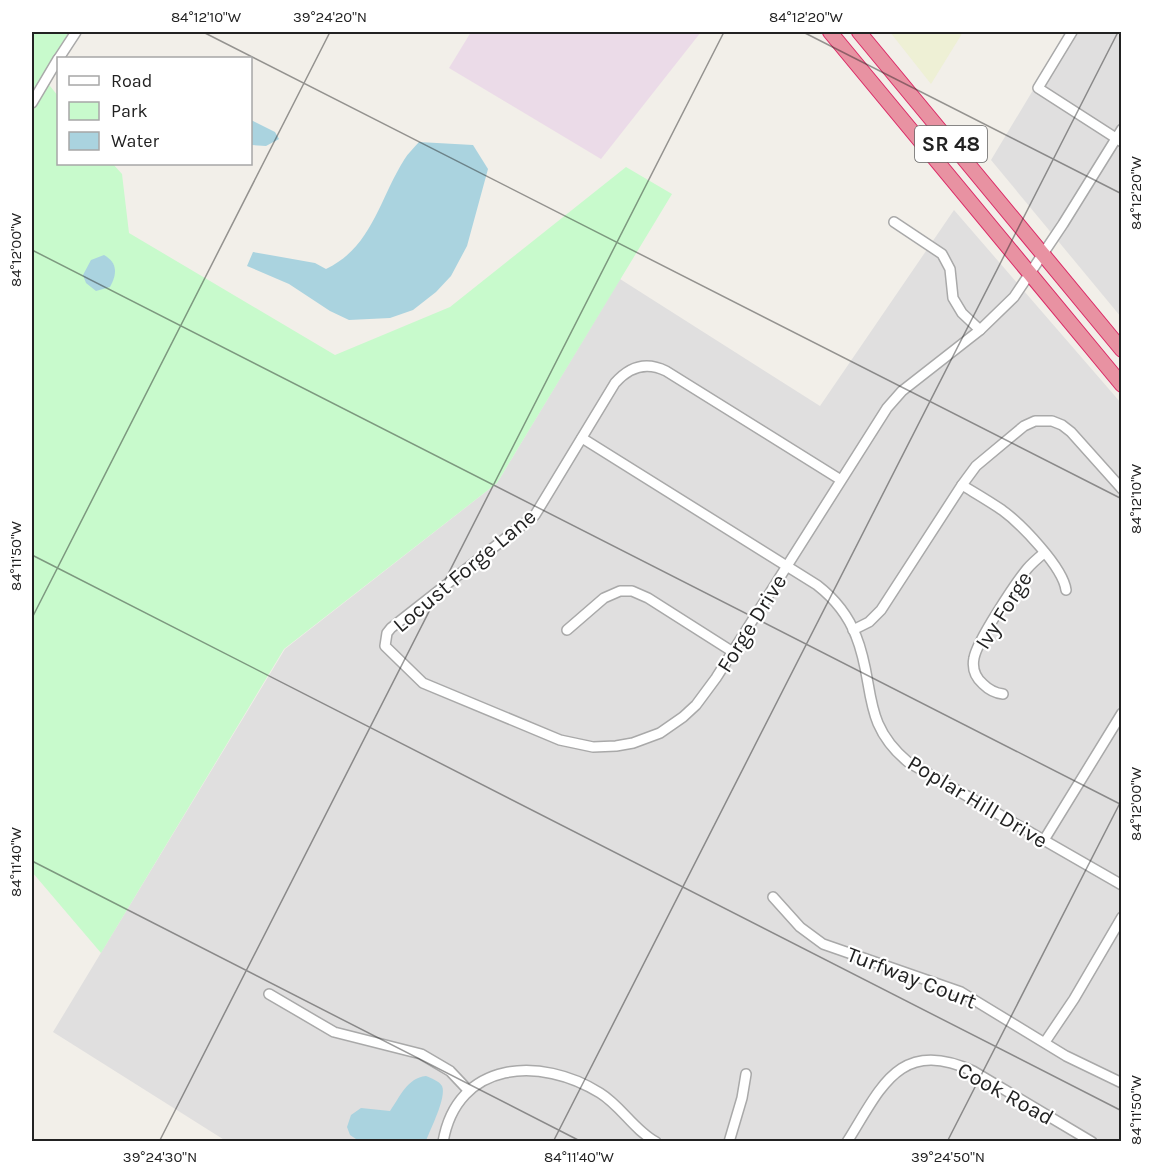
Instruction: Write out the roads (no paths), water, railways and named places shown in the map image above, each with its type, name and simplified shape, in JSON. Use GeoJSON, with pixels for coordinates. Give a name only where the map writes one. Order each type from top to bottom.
{"type":"FeatureCollection","features":[{"type":"Feature","properties":{"kind":"highway","name":"SR 48"},"geometry":{"type":"LineString","coordinates":[[829,32],[1122,385]]}},
{"type":"Feature","properties":{"kind":"highway","name":"SR 48"},"geometry":{"type":"LineString","coordinates":[[859,32],[1122,350]]}},
{"type":"Feature","properties":{"kind":"street"},"geometry":{"type":"LineString","coordinates":[[60,57],[76,32]]}},
{"type":"Feature","properties":{"kind":"street"},"geometry":{"type":"LineString","coordinates":[[1072,32],[1038,88],[1118,140]]}},
{"type":"Feature","properties":{"kind":"street"},"geometry":{"type":"LineString","coordinates":[[32,103],[57,62]]}},
{"type":"Feature","properties":{"kind":"street","name":"Forge Drive"},"geometry":{"type":"LineString","coordinates":[[385,646],[423,683],[576,745],[599,747],[633,743],[670,727],[703,697],[894,399],[980,330],[1014,297],[1118,140],[1122,129]]}},
{"type":"Feature","properties":{"kind":"street"},"geometry":{"type":"LineString","coordinates":[[894,222],[942,254],[950,269],[953,298],[962,313],[980,330]]}},
{"type":"Feature","properties":{"kind":"street","name":"Locust Forge Lane"},"geometry":{"type":"LineString","coordinates":[[385,646],[387,633],[391,628],[535,515],[615,383],[623,374],[638,366],[655,366],[666,371],[841,480]]}},
{"type":"Feature","properties":{"kind":"street"},"geometry":{"type":"LineString","coordinates":[[853,630],[869,622],[881,610],[976,466],[1024,426],[1035,421],[1046,420],[1057,422],[1067,428],[1122,489]]}},
{"type":"Feature","properties":{"kind":"street","name":"Poplar Hill Drive"},"geometry":{"type":"LineString","coordinates":[[582,438],[817,585],[834,600],[853,630],[861,654],[876,721],[892,746],[918,769],[1122,885]]}},
{"type":"Feature","properties":{"kind":"street"},"geometry":{"type":"LineString","coordinates":[[962,485],[1003,511],[1061,574],[1066,590]]}},
{"type":"Feature","properties":{"kind":"street","name":"Ivy Forge"},"geometry":{"type":"LineString","coordinates":[[1003,694],[993,692],[977,677],[974,667],[976,651],[1027,570],[1044,553]]}},
{"type":"Feature","properties":{"kind":"street"},"geometry":{"type":"LineString","coordinates":[[567,630],[604,598],[615,592],[632,591],[648,598],[733,652]]}},
{"type":"Feature","properties":{"kind":"street"},"geometry":{"type":"LineString","coordinates":[[1044,840],[1122,713]]}},
{"type":"Feature","properties":{"kind":"street","name":"Turfway Court"},"geometry":{"type":"LineString","coordinates":[[773,897],[800,927],[823,944],[961,992],[1066,1056],[1122,1083]]}},
{"type":"Feature","properties":{"kind":"street"},"geometry":{"type":"LineString","coordinates":[[1045,1042],[1074,999],[1122,916]]}},
{"type":"Feature","properties":{"kind":"street"},"geometry":{"type":"LineString","coordinates":[[269,993],[334,1032],[421,1054],[450,1071],[468,1090]]}},
{"type":"Feature","properties":{"kind":"street","name":"Cook Road"},"geometry":{"type":"LineString","coordinates":[[847,1142],[878,1091],[890,1077],[901,1068],[913,1063],[936,1060],[973,1071],[1092,1142]]}},
{"type":"Feature","properties":{"kind":"street"},"geometry":{"type":"LineString","coordinates":[[443,1142],[445,1128],[455,1107],[468,1090],[501,1073],[521,1070],[558,1074],[583,1083],[603,1095],[637,1128],[656,1142]]}},
{"type":"Feature","properties":{"kind":"street"},"geometry":{"type":"LineString","coordinates":[[729,1142],[742,1098],[746,1074]]}},
{"type":"Feature","properties":{"kind":"water"},"geometry":{"type":"Polygon","coordinates":[[[252,120],[275,132],[279,139],[266,146],[252,145],[252,120]]]}},
{"type":"Feature","properties":{"kind":"water"},"geometry":{"type":"Polygon","coordinates":[[[419,142],[473,145],[488,169],[467,246],[451,276],[436,292],[413,310],[390,318],[349,320],[330,311],[289,284],[247,266],[253,252],[315,263],[326,269],[342,260],[364,235],[395,175],[419,142]]]}},
{"type":"Feature","properties":{"kind":"water"},"geometry":{"type":"Polygon","coordinates":[[[104,255],[114,265],[114,278],[110,287],[96,291],[86,283],[83,275],[91,260],[104,255]]]}},
{"type":"Feature","properties":{"kind":"water"},"geometry":{"type":"Polygon","coordinates":[[[426,1076],[439,1083],[443,1091],[426,1141],[359,1141],[350,1135],[347,1127],[351,1115],[361,1108],[390,1111],[409,1084],[426,1076]]]}}]}
